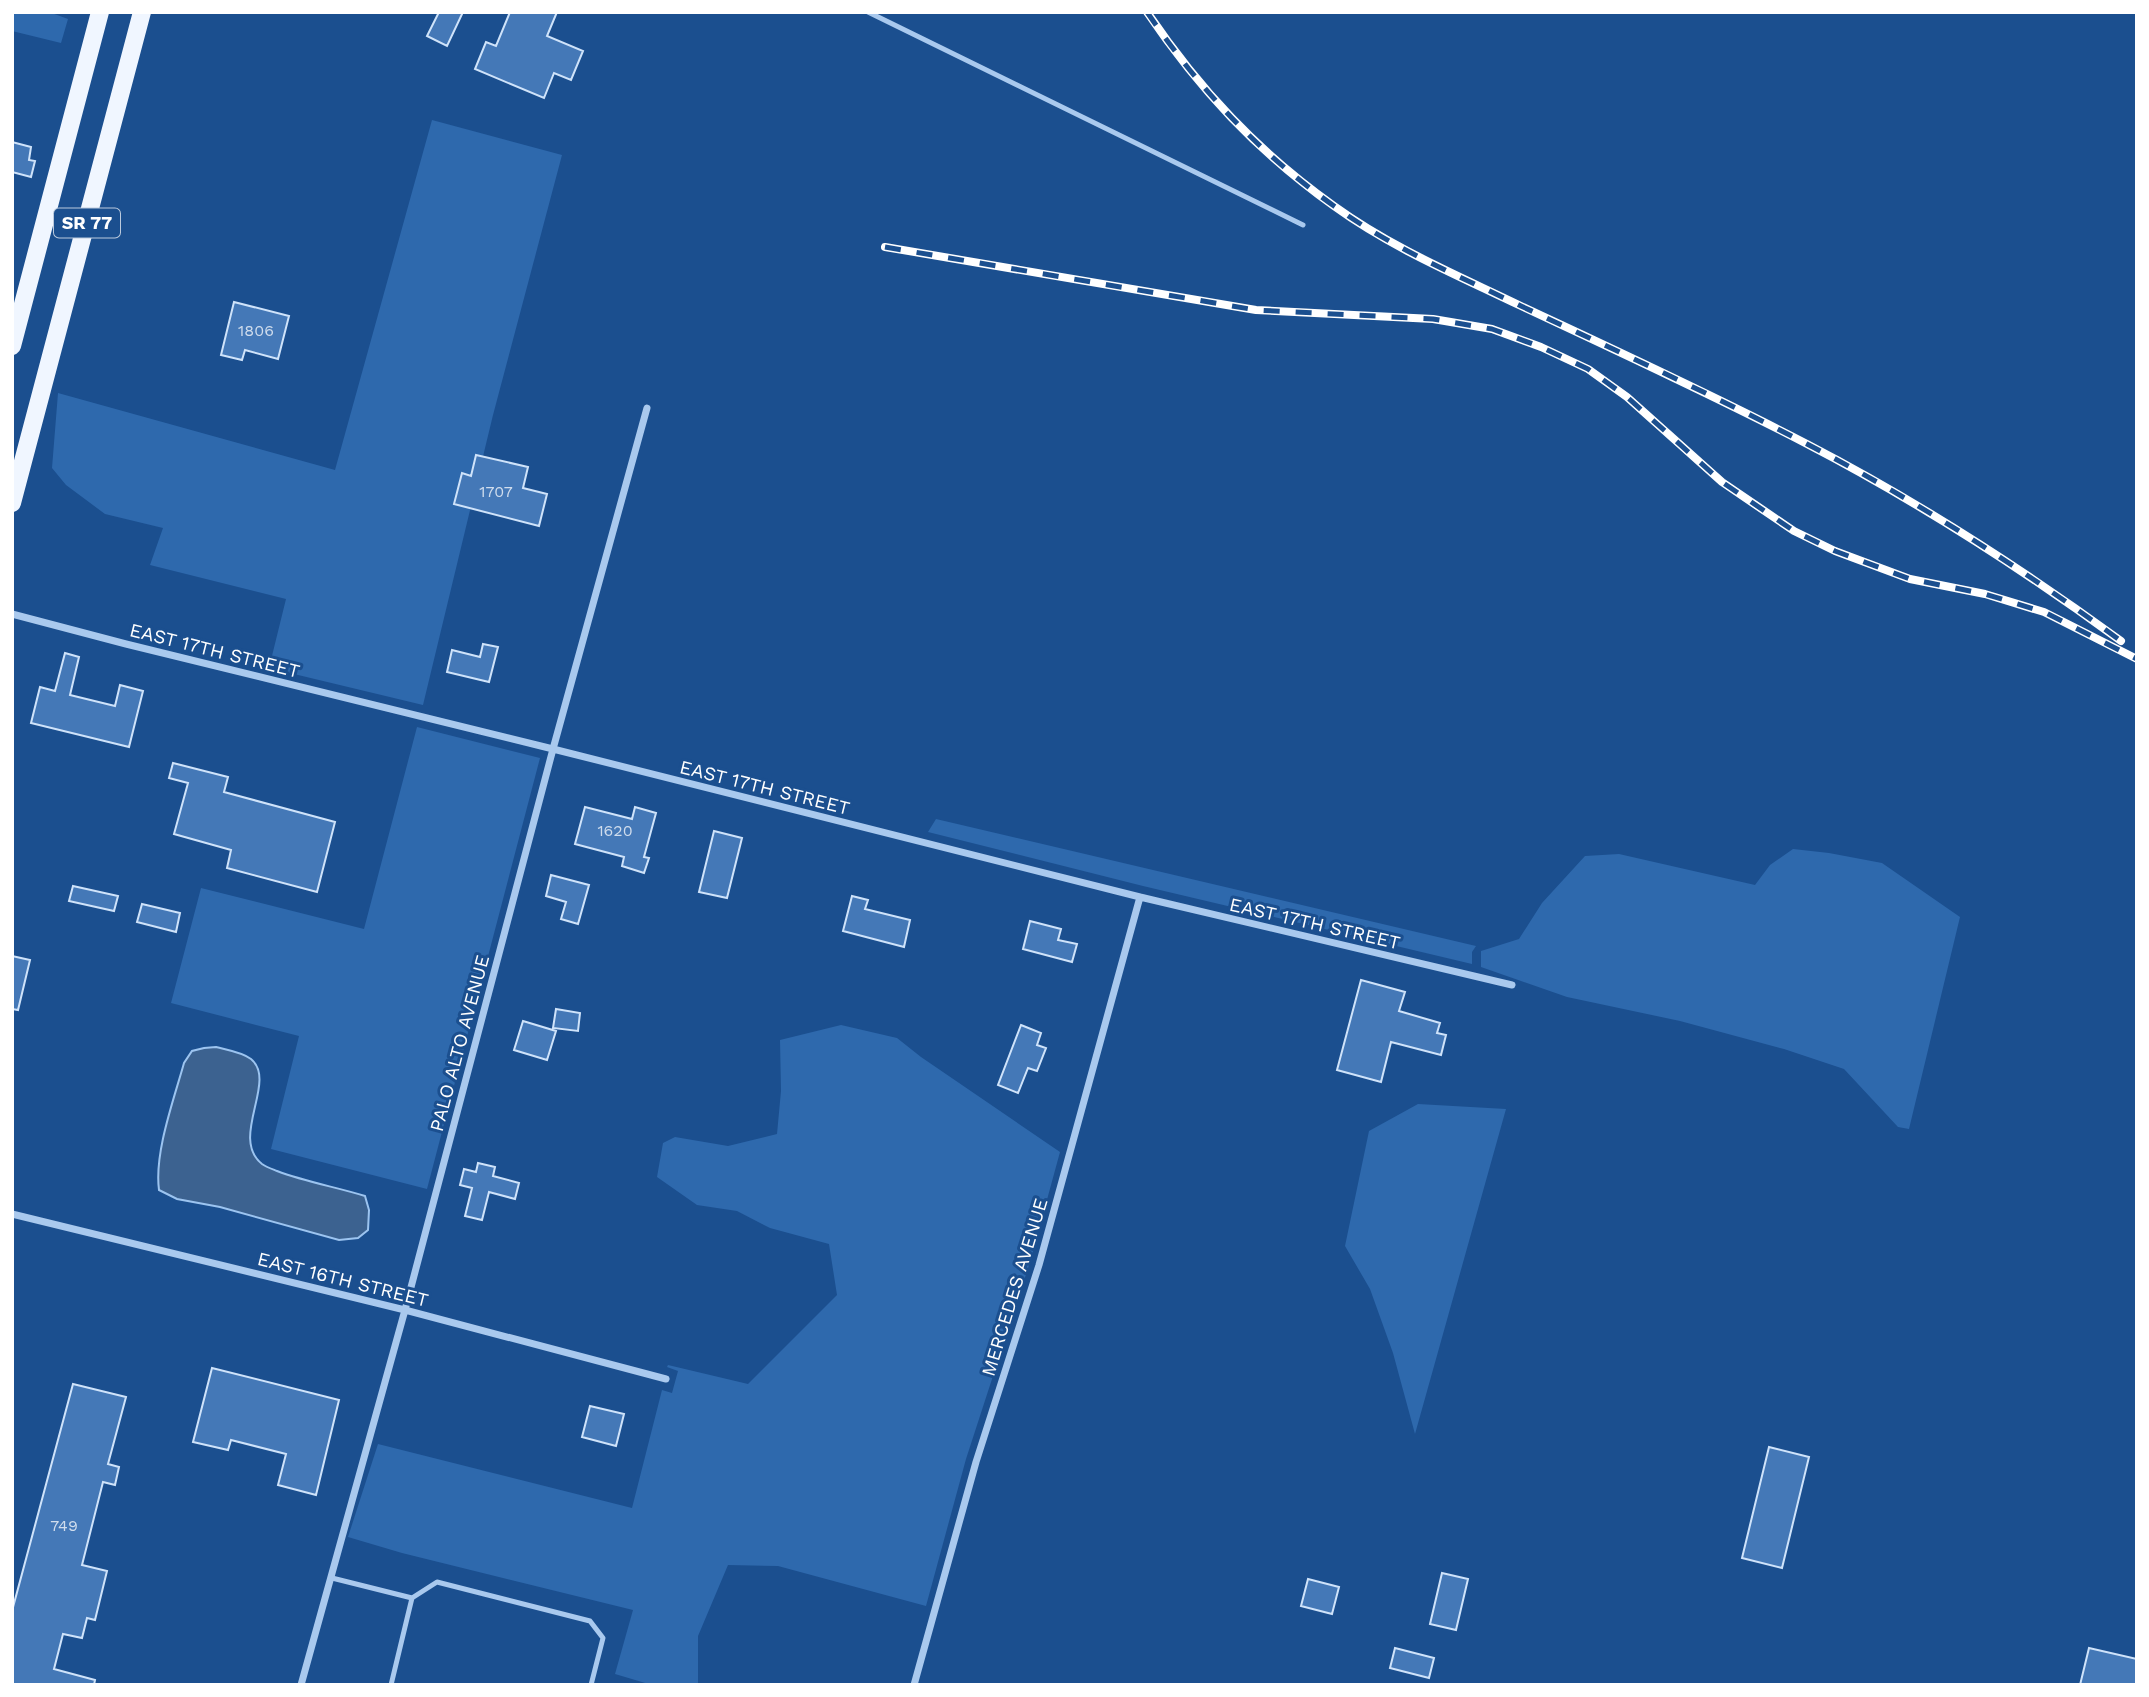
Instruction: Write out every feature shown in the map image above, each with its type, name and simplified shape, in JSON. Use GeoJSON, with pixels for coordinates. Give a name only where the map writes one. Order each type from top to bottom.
{"type":"FeatureCollection","features":[{"type":"Feature","properties":{"kind":"main road","name":"SR 77"},"geometry":{"type":"LineString","coordinates":[[12,346],[100,12]]}},
{"type":"Feature","properties":{"kind":"main road","name":"SR 77"},"geometry":{"type":"LineString","coordinates":[[12,503],[142,12]]}},
{"type":"Feature","properties":{"kind":"street","name":"PALO ALTO AVENUE"},"geometry":{"type":"LineString","coordinates":[[302,1685],[405,1310],[552,749],[647,408]]}},
{"type":"Feature","properties":{"kind":"street","name":"EAST 17TH STREET"},"geometry":{"type":"LineString","coordinates":[[12,614],[1140,897],[1512,985]]}},
{"type":"Feature","properties":{"kind":"street","name":"MERCEDES AVENUE"},"geometry":{"type":"LineString","coordinates":[[914,1685],[976,1462],[1039,1265],[1140,897]]}},
{"type":"Feature","properties":{"kind":"street","name":"EAST 16TH STREET"},"geometry":{"type":"LineString","coordinates":[[12,1214],[405,1310],[666,1379]]}},
{"type":"Feature","properties":{"kind":"lane"},"geometry":{"type":"LineString","coordinates":[[868,12],[1303,225]]}},
{"type":"Feature","properties":{"kind":"lane"},"geometry":{"type":"LineString","coordinates":[[332,1578],[412,1598]]}},
{"type":"Feature","properties":{"kind":"lane"},"geometry":{"type":"LineString","coordinates":[[391,1685],[412,1598],[437,1582],[590,1621],[603,1638],[592,1685]]}},
{"type":"Feature","properties":{"kind":"shaded area"},"geometry":{"type":"Polygon","coordinates":[[[12,12],[49,12],[68,19],[61,43],[12,31],[12,12]]]}},
{"type":"Feature","properties":{"kind":"shaded area"},"geometry":{"type":"Polygon","coordinates":[[[432,120],[562,155],[493,415],[423,705],[269,668],[286,599],[150,565],[163,528],[105,514],[66,485],[52,468],[58,393],[335,470],[432,120]]]}},
{"type":"Feature","properties":{"kind":"shaded area"},"geometry":{"type":"Polygon","coordinates":[[[417,727],[540,758],[427,1189],[271,1149],[299,1036],[171,1003],[201,888],[364,929],[417,727]]]}},
{"type":"Feature","properties":{"kind":"shaded area"},"geometry":{"type":"Polygon","coordinates":[[[936,819],[1476,946],[1472,952],[1472,964],[928,832],[936,819]]]}},
{"type":"Feature","properties":{"kind":"shaded area"},"geometry":{"type":"Polygon","coordinates":[[[1793,849],[1882,863],[1960,917],[1909,1129],[1898,1127],[1844,1069],[1784,1049],[1680,1021],[1567,997],[1481,967],[1481,951],[1519,939],[1542,903],[1585,856],[1619,854],[1755,885],[1770,865],[1793,849]]]}},
{"type":"Feature","properties":{"kind":"shaded area"},"geometry":{"type":"Polygon","coordinates":[[[841,1025],[897,1038],[1060,1152],[1030,1262],[966,1459],[926,1606],[778,1566],[728,1565],[698,1636],[698,1685],[652,1685],[615,1674],[633,1610],[402,1553],[348,1537],[378,1444],[632,1508],[662,1390],[672,1393],[678,1371],[667,1367],[668,1365],[748,1384],[837,1295],[829,1244],[770,1228],[737,1211],[697,1205],[657,1177],[663,1143],[675,1137],[728,1146],[777,1134],[781,1091],[780,1040],[841,1025]]]}},
{"type":"Feature","properties":{"kind":"shaded area"},"geometry":{"type":"Polygon","coordinates":[[[216,1047],[251,1059],[258,1069],[258,1095],[250,1140],[253,1153],[262,1164],[277,1171],[365,1196],[369,1210],[368,1230],[358,1238],[339,1240],[220,1207],[177,1199],[159,1190],[162,1143],[184,1063],[192,1051],[216,1047]]]}},
{"type":"Feature","properties":{"kind":"shaded area"},"geometry":{"type":"Polygon","coordinates":[[[1418,1104],[1506,1109],[1415,1434],[1393,1353],[1370,1289],[1345,1246],[1369,1131],[1418,1104]]]}},
{"type":"Feature","properties":{"kind":"building"},"geometry":{"type":"Polygon","coordinates":[[[439,12],[463,12],[447,46],[427,36],[439,12]]]}},
{"type":"Feature","properties":{"kind":"building"},"geometry":{"type":"Polygon","coordinates":[[[510,12],[557,12],[547,36],[583,51],[571,80],[554,73],[544,98],[475,69],[486,42],[496,46],[510,12]]]}},
{"type":"Feature","properties":{"kind":"building"},"geometry":{"type":"Polygon","coordinates":[[[12,142],[31,147],[29,160],[35,161],[31,177],[12,172],[12,142]]]}},
{"type":"Feature","properties":{"kind":"building"},"geometry":{"type":"Polygon","coordinates":[[[234,302],[289,316],[278,359],[245,350],[242,360],[221,355],[234,302]]]}},
{"type":"Feature","properties":{"kind":"building"},"geometry":{"type":"Polygon","coordinates":[[[476,455],[528,467],[523,488],[547,494],[539,526],[454,504],[462,473],[471,476],[476,455]]]}},
{"type":"Feature","properties":{"kind":"building"},"geometry":{"type":"Polygon","coordinates":[[[483,644],[498,647],[489,682],[447,672],[452,650],[480,657],[483,644]]]}},
{"type":"Feature","properties":{"kind":"building"},"geometry":{"type":"Polygon","coordinates":[[[65,653],[79,657],[70,695],[115,706],[120,685],[143,691],[129,747],[31,723],[40,687],[55,691],[65,653]]]}},
{"type":"Feature","properties":{"kind":"building"},"geometry":{"type":"Polygon","coordinates":[[[173,763],[228,777],[224,792],[335,822],[317,892],[227,868],[231,850],[174,834],[188,783],[169,778],[173,763]]]}},
{"type":"Feature","properties":{"kind":"building"},"geometry":{"type":"Polygon","coordinates":[[[585,807],[632,819],[635,807],[656,813],[644,857],[649,858],[644,873],[622,866],[624,857],[575,844],[585,807]]]}},
{"type":"Feature","properties":{"kind":"building"},"geometry":{"type":"Polygon","coordinates":[[[714,831],[742,838],[727,898],[699,892],[714,831]]]}},
{"type":"Feature","properties":{"kind":"building"},"geometry":{"type":"Polygon","coordinates":[[[551,875],[589,885],[578,924],[561,919],[566,902],[546,896],[551,875]]]}},
{"type":"Feature","properties":{"kind":"building"},"geometry":{"type":"Polygon","coordinates":[[[73,886],[118,896],[114,911],[69,901],[73,886]]]}},
{"type":"Feature","properties":{"kind":"building"},"geometry":{"type":"Polygon","coordinates":[[[852,896],[868,900],[865,909],[910,920],[904,947],[843,931],[852,896]]]}},
{"type":"Feature","properties":{"kind":"building"},"geometry":{"type":"Polygon","coordinates":[[[142,904],[180,913],[176,932],[137,922],[142,904]]]}},
{"type":"Feature","properties":{"kind":"building"},"geometry":{"type":"Polygon","coordinates":[[[1030,921],[1061,929],[1058,940],[1077,944],[1072,962],[1023,949],[1030,921]]]}},
{"type":"Feature","properties":{"kind":"building"},"geometry":{"type":"Polygon","coordinates":[[[12,956],[30,960],[18,1010],[12,1009],[12,956]]]}},
{"type":"Feature","properties":{"kind":"building"},"geometry":{"type":"Polygon","coordinates":[[[1361,980],[1405,992],[1399,1011],[1440,1023],[1437,1033],[1446,1035],[1441,1055],[1391,1042],[1381,1082],[1337,1070],[1361,980]]]}},
{"type":"Feature","properties":{"kind":"building"},"geometry":{"type":"Polygon","coordinates":[[[556,1009],[580,1013],[578,1031],[553,1028],[556,1009]]]}},
{"type":"Feature","properties":{"kind":"building"},"geometry":{"type":"Polygon","coordinates":[[[523,1021],[556,1031],[547,1060],[514,1050],[523,1021]]]}},
{"type":"Feature","properties":{"kind":"building"},"geometry":{"type":"Polygon","coordinates":[[[1021,1025],[1041,1033],[1037,1045],[1046,1048],[1037,1071],[1028,1068],[1018,1093],[998,1085],[1021,1025]]]}},
{"type":"Feature","properties":{"kind":"building"},"geometry":{"type":"Polygon","coordinates":[[[478,1163],[495,1167],[493,1176],[519,1183],[515,1199],[489,1192],[482,1220],[465,1216],[472,1188],[460,1185],[464,1169],[476,1172],[478,1163]]]}},
{"type":"Feature","properties":{"kind":"building"},"geometry":{"type":"Polygon","coordinates":[[[212,1368],[339,1400],[316,1495],[278,1485],[286,1454],[231,1440],[228,1450],[193,1442],[212,1368]]]}},
{"type":"Feature","properties":{"kind":"building"},"geometry":{"type":"Polygon","coordinates":[[[73,1384],[126,1397],[108,1464],[119,1467],[115,1485],[103,1482],[82,1565],[107,1571],[95,1620],[87,1618],[82,1638],[63,1634],[54,1669],[95,1680],[94,1685],[12,1685],[12,1611],[73,1384]]]}},
{"type":"Feature","properties":{"kind":"building"},"geometry":{"type":"Polygon","coordinates":[[[590,1406],[624,1414],[616,1446],[582,1437],[590,1406]]]}},
{"type":"Feature","properties":{"kind":"building"},"geometry":{"type":"Polygon","coordinates":[[[1769,1447],[1809,1457],[1782,1568],[1742,1558],[1769,1447]]]}},
{"type":"Feature","properties":{"kind":"building"},"geometry":{"type":"Polygon","coordinates":[[[1442,1573],[1468,1579],[1456,1630],[1430,1624],[1442,1573]]]}},
{"type":"Feature","properties":{"kind":"building"},"geometry":{"type":"Polygon","coordinates":[[[1308,1579],[1339,1587],[1332,1614],[1301,1606],[1308,1579]]]}},
{"type":"Feature","properties":{"kind":"building"},"geometry":{"type":"Polygon","coordinates":[[[1395,1648],[1434,1658],[1429,1678],[1390,1668],[1395,1648]]]}},
{"type":"Feature","properties":{"kind":"building"},"geometry":{"type":"Polygon","coordinates":[[[2089,1648],[2137,1659],[2137,1685],[2080,1685],[2089,1648]]]}},
{"type":"Feature","properties":{"kind":"railway"},"geometry":{"type":"LineString","coordinates":[[1147,12],[1188,67],[1232,118],[1306,185],[1356,221],[1425,260],[1701,391],[1848,466],[1968,536],[2121,641]]}},
{"type":"Feature","properties":{"kind":"railway"},"geometry":{"type":"LineString","coordinates":[[885,247],[1256,310],[1433,319],[1492,329],[1541,347],[1588,369],[1627,397],[1722,482],[1794,531],[1835,551],[1910,579],[1985,594],[2044,612],[2137,659]]}}]}
